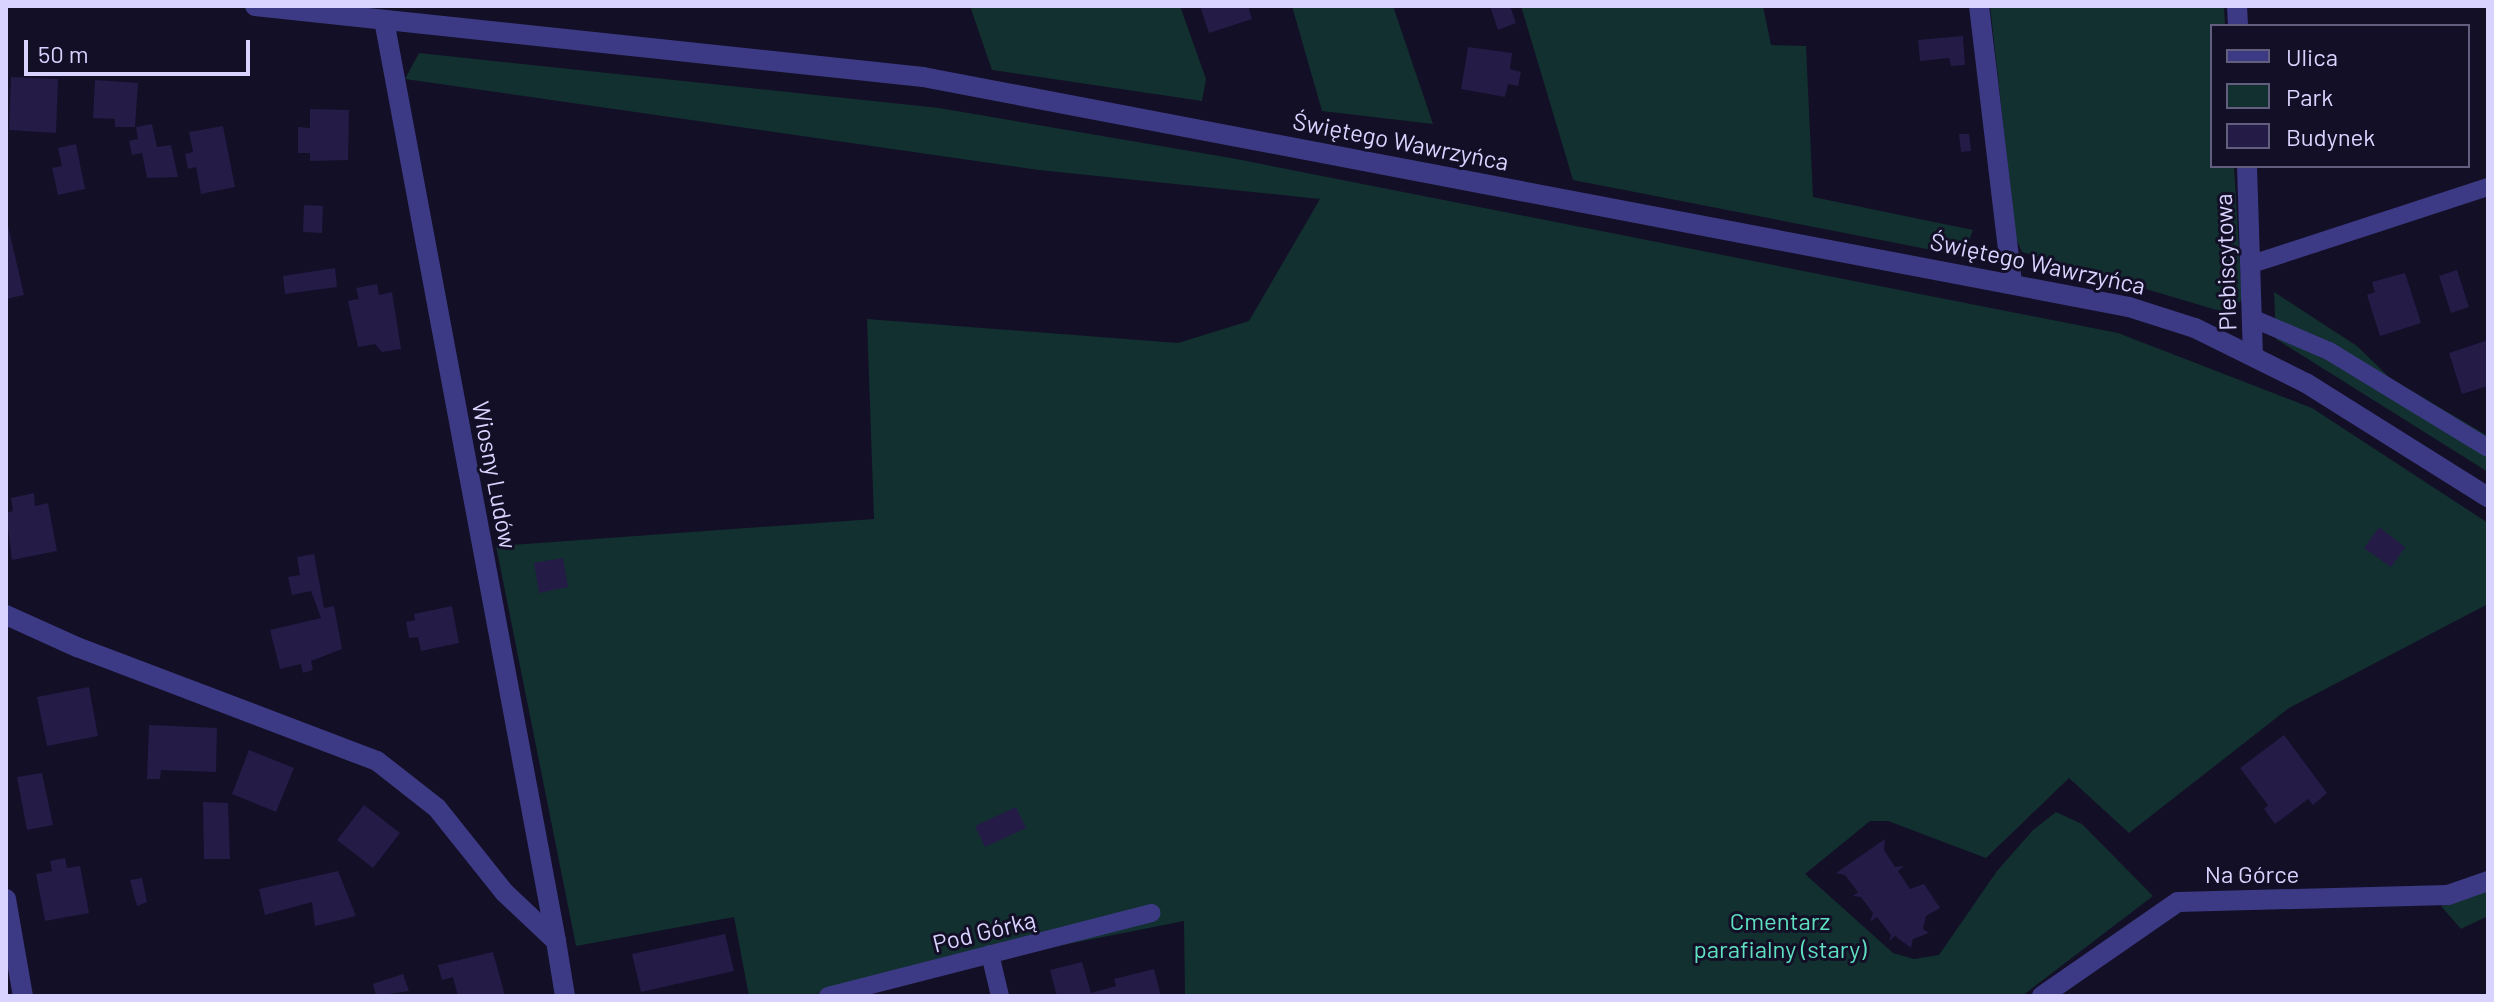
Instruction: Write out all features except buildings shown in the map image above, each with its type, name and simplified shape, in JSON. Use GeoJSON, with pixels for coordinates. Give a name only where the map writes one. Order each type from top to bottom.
{"type":"FeatureCollection","features":[{"type":"Feature","properties":{"kind":"street","name":"Świętego Wawrzyńca"},"geometry":{"type":"LineString","coordinates":[[255,6],[662,54],[923,77],[2012,282],[2129,307],[2195,328],[2253,356],[2410,444],[2488,497]]}},
{"type":"Feature","properties":{"kind":"street"},"geometry":{"type":"LineString","coordinates":[[1979,6],[2012,282]]}},
{"type":"Feature","properties":{"kind":"street","name":"Wiosny Ludów"},"geometry":{"type":"LineString","coordinates":[[384,20],[565,996]]}},
{"type":"Feature","properties":{"kind":"street","name":"Plebiscytowa"},"geometry":{"type":"LineString","coordinates":[[2247,168],[2253,356]]}},
{"type":"Feature","properties":{"kind":"street"},"geometry":{"type":"LineString","coordinates":[[6,615],[77,647],[377,761],[437,808],[504,892],[556,941]]}},
{"type":"Feature","properties":{"kind":"street","name":"Na Górce"},"geometry":{"type":"LineString","coordinates":[[2042,996],[2178,902],[2448,895],[2488,881]]}},
{"type":"Feature","properties":{"kind":"street"},"geometry":{"type":"LineString","coordinates":[[6,899],[23,996]]}},
{"type":"Feature","properties":{"kind":"lane"},"geometry":{"type":"LineString","coordinates":[[2252,264],[2488,187]]}},
{"type":"Feature","properties":{"kind":"lane"},"geometry":{"type":"LineString","coordinates":[[2254,319],[2329,351],[2488,448]]}},
{"type":"Feature","properties":{"kind":"lane","name":"Pod Górką"},"geometry":{"type":"LineString","coordinates":[[828,996],[1152,913]]}},
{"type":"Feature","properties":{"kind":"lane"},"geometry":{"type":"LineString","coordinates":[[990,954],[1000,996]]}},
{"type":"Feature","properties":{"kind":"green space"},"geometry":{"type":"Polygon","coordinates":[[[970,6],[1180,6],[1206,79],[1202,101],[992,70],[970,6]]]}},
{"type":"Feature","properties":{"kind":"green space"},"geometry":{"type":"Polygon","coordinates":[[[1292,6],[1393,6],[1433,124],[1322,111],[1292,6]]]}},
{"type":"Feature","properties":{"kind":"green space"},"geometry":{"type":"Polygon","coordinates":[[[1521,6],[1763,6],[1771,45],[1806,46],[1813,197],[1973,230],[1963,256],[1573,180],[1521,6]]]}},
{"type":"Feature","properties":{"kind":"green space"},"geometry":{"type":"Polygon","coordinates":[[[1990,6],[2224,6],[2225,24],[2210,24],[2210,168],[2234,168],[2242,299],[2230,314],[2022,252],[2016,239],[1990,6]]]}},
{"type":"Feature","properties":{"kind":"green space","name":"Cmentarz parafialny (stary)"},"geometry":{"type":"Polygon","coordinates":[[[419,53],[939,108],[1231,158],[2118,333],[2312,408],[2488,523],[2488,604],[2289,708],[2129,833],[2069,778],[1986,858],[1888,821],[1870,821],[1805,874],[1893,953],[1914,959],[1939,955],[1997,871],[2033,830],[2056,812],[2082,824],[2153,896],[2022,996],[1185,996],[1184,921],[806,996],[749,996],[734,917],[576,946],[496,546],[874,519],[867,319],[1178,343],[1249,321],[1320,199],[1039,170],[405,79],[419,53]]]}},
{"type":"Feature","properties":{"kind":"green space"},"geometry":{"type":"Polygon","coordinates":[[[2274,292],[2357,346],[2390,378],[2488,436],[2488,472],[2276,339],[2274,292]]]}},
{"type":"Feature","properties":{"kind":"green space"},"geometry":{"type":"Polygon","coordinates":[[[2488,887],[2488,916],[2461,929],[2441,906],[2488,887]]]}}]}
